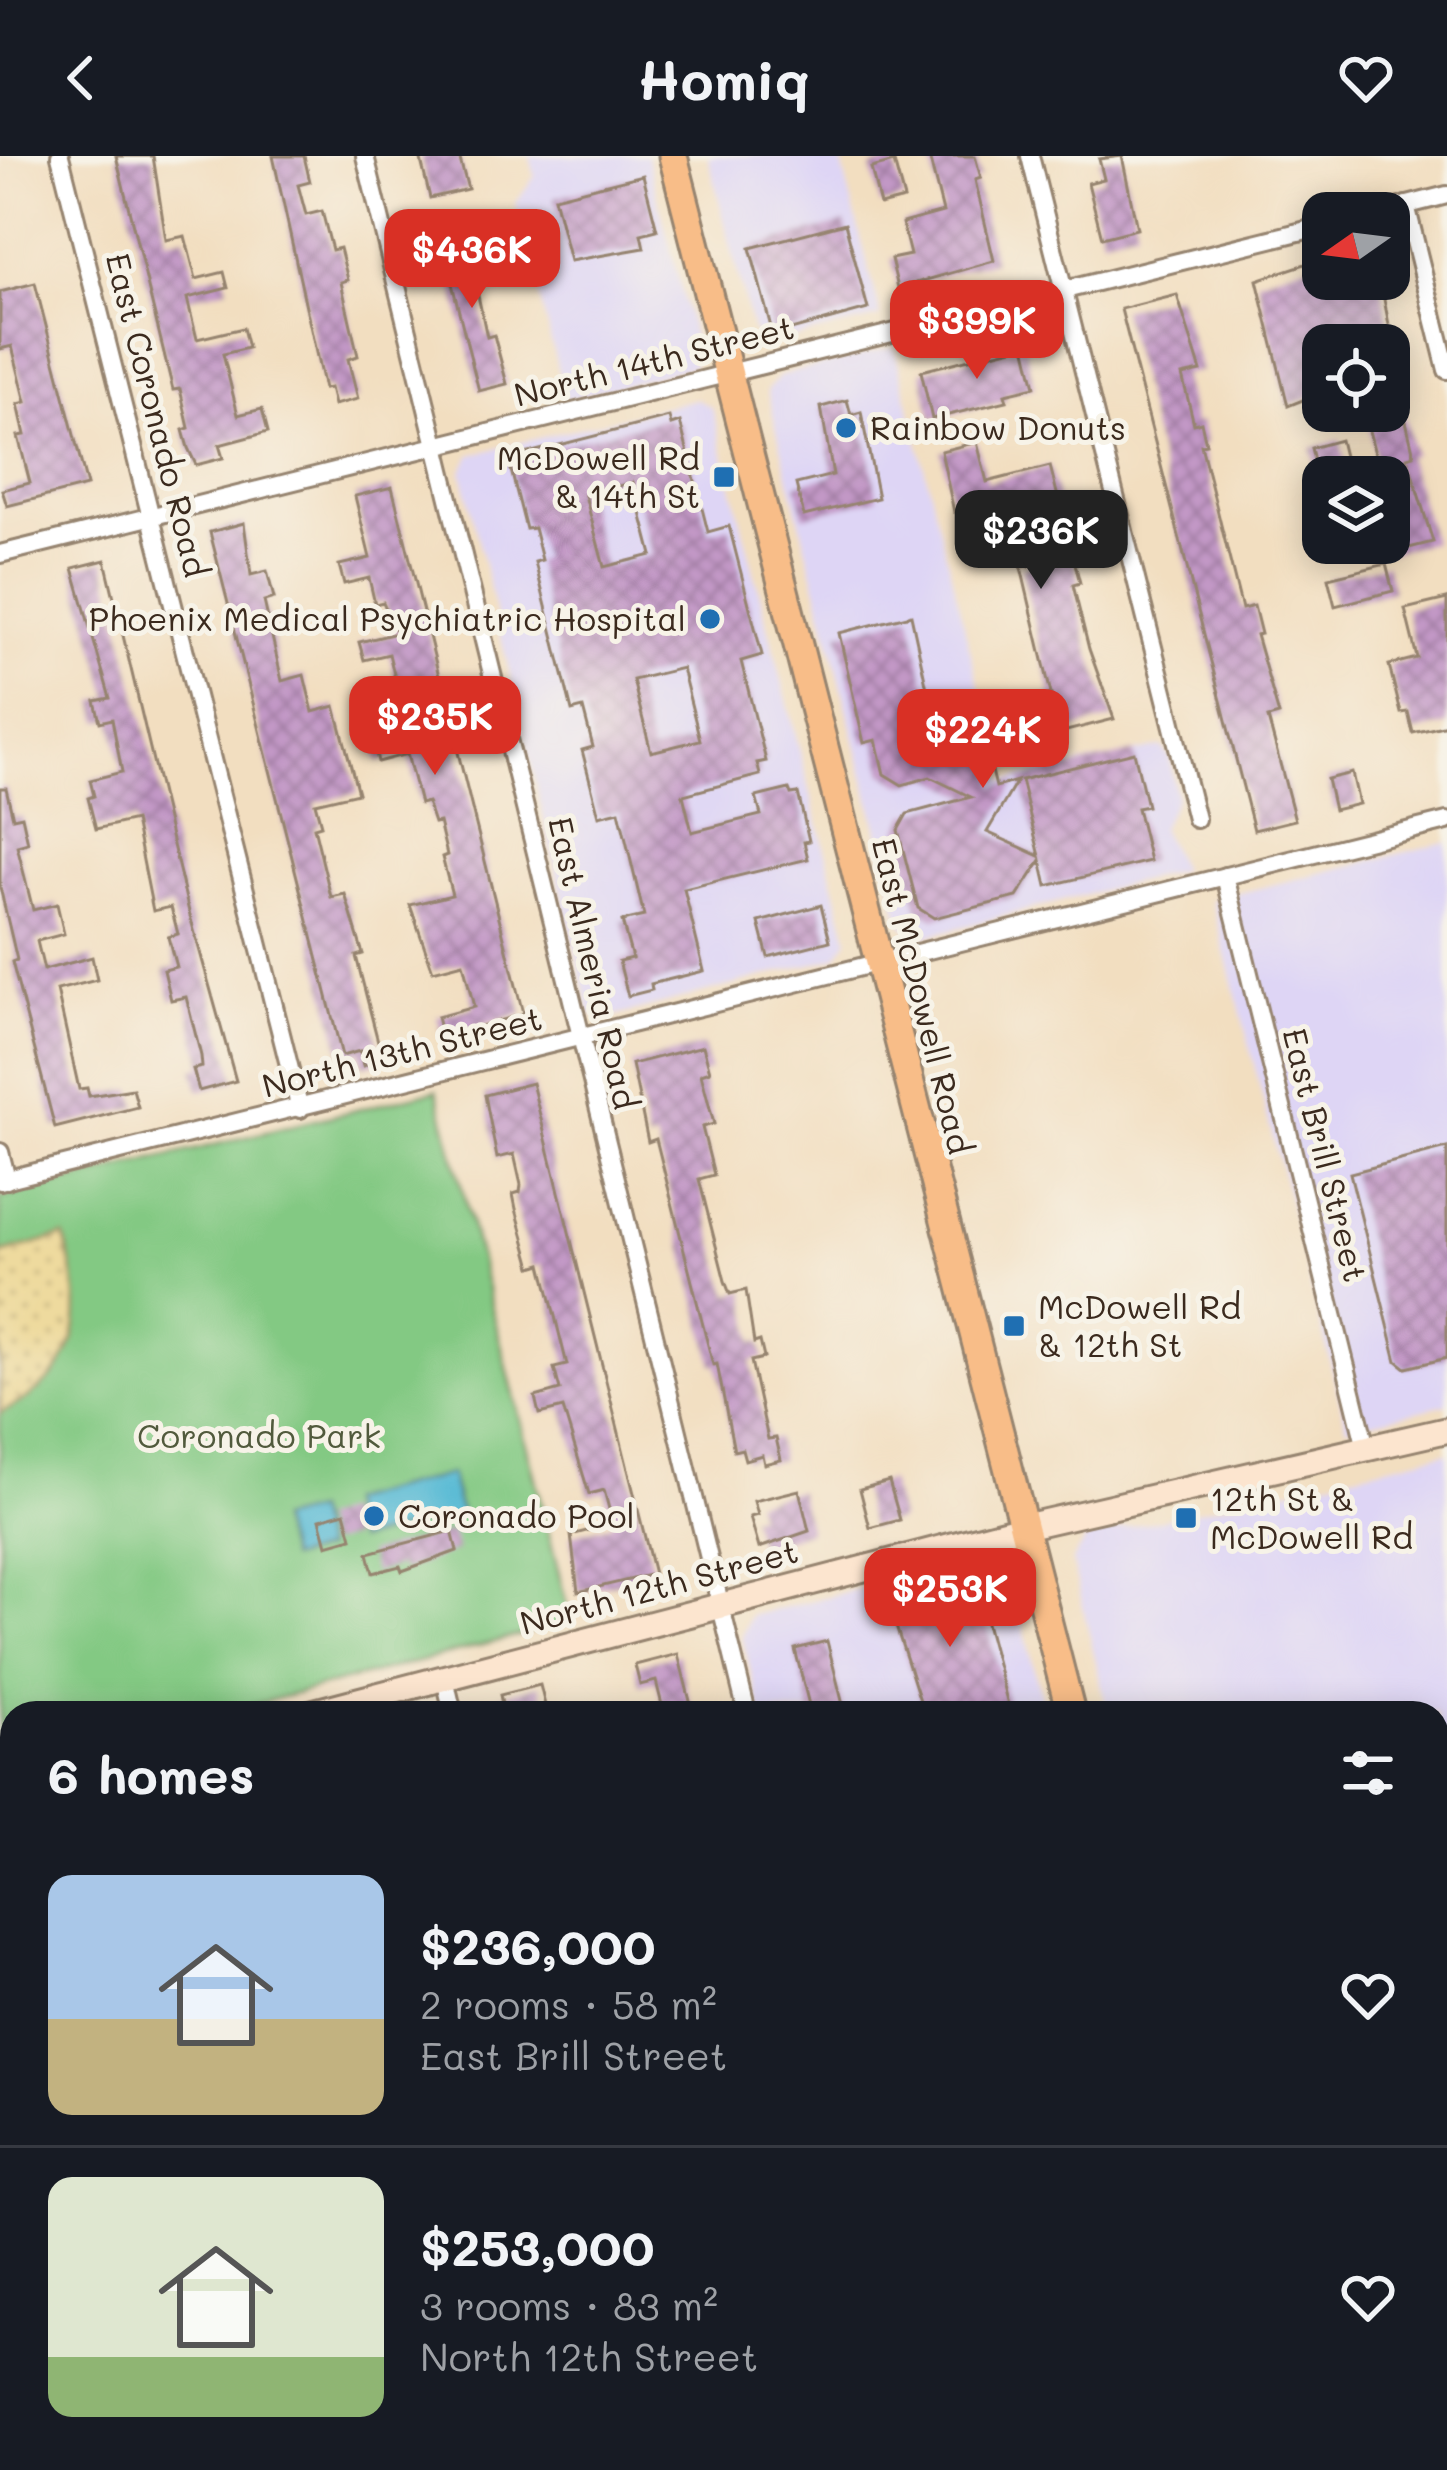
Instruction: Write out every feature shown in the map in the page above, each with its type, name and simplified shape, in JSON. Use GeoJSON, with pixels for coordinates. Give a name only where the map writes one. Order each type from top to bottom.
{"type":"FeatureCollection","features":[{"type":"Feature","properties":{"kind":"main road","name":"East McDowell Road"},"geometry":{"type":"LineString","coordinates":[[673,156],[1068,1701]]}},
{"type":"Feature","properties":{"kind":"street","name":"East Coronado Road"},"geometry":{"type":"LineString","coordinates":[[60,156],[300,1109]]}},
{"type":"Feature","properties":{"kind":"street","name":"East Almeria Road"},"geometry":{"type":"LineString","coordinates":[[365,156],[440,445],[579,1040],[744,1701]]}},
{"type":"Feature","properties":{"kind":"street"},"geometry":{"type":"LineString","coordinates":[[1030,156],[1196,819]]}},
{"type":"Feature","properties":{"kind":"street"},"geometry":{"type":"LineString","coordinates":[[1410,205],[1447,195]]}},
{"type":"Feature","properties":{"kind":"street"},"geometry":{"type":"LineString","coordinates":[[1410,222],[1447,370]]}},
{"type":"Feature","properties":{"kind":"street","name":"North 14th Street"},"geometry":{"type":"LineString","coordinates":[[0,554],[1302,231]]}},
{"type":"Feature","properties":{"kind":"street","name":"North 13th Street"},"geometry":{"type":"LineString","coordinates":[[3,1181],[1447,821]]}},
{"type":"Feature","properties":{"kind":"street","name":"East Brill Street"},"geometry":{"type":"LineString","coordinates":[[1225,876],[1366,1448]]}},
{"type":"Feature","properties":{"kind":"street"},"geometry":{"type":"LineString","coordinates":[[0,1152],[3,1181]]}},
{"type":"Feature","properties":{"kind":"street","name":"North 12th Street"},"geometry":{"type":"LineString","coordinates":[[358,1701],[1023,1527],[1447,1430]]}},
{"type":"Feature","properties":{"kind":"street"},"geometry":{"type":"LineString","coordinates":[[445,1679],[450,1701]]}},
{"type":"Feature","properties":{"kind":"shaded area"},"geometry":{"type":"Polygon","coordinates":[[[530,156],[647,156],[697,353],[693,366],[566,400],[515,203],[535,176],[530,156]]]}},
{"type":"Feature","properties":{"kind":"shaded area"},"geometry":{"type":"Polygon","coordinates":[[[708,156],[840,156],[881,317],[765,345],[752,330],[708,156]]]}},
{"type":"Feature","properties":{"kind":"shaded area"},"geometry":{"type":"Polygon","coordinates":[[[894,347],[1003,781],[1161,747],[1170,758],[1176,798],[1160,828],[1181,870],[927,936],[914,936],[901,922],[767,391],[780,376],[894,347]]]}},
{"type":"Feature","properties":{"kind":"shaded area"},"geometry":{"type":"Polygon","coordinates":[[[696,399],[712,408],[848,939],[837,957],[602,1020],[590,1013],[462,471],[471,455],[696,399]]]}},
{"type":"Feature","properties":{"kind":"shaded area"},"geometry":{"type":"Polygon","coordinates":[[[1447,842],[1447,1404],[1347,1427],[1212,900],[1447,842]]]}},
{"type":"Feature","properties":{"kind":"shaded area"},"geometry":{"type":"Polygon","coordinates":[[[1447,1452],[1447,1701],[1105,1701],[1072,1561],[1087,1537],[1447,1452]]]}},
{"type":"Feature","properties":{"kind":"shaded area"},"geometry":{"type":"Polygon","coordinates":[[[979,1559],[998,1562],[1011,1578],[1042,1701],[758,1701],[742,1636],[750,1616],[979,1559]]]}},
{"type":"Feature","properties":{"kind":"green space","name":"Coronado Park"},"geometry":{"type":"Polygon","coordinates":[[[437,1090],[571,1622],[268,1701],[0,1701],[0,1198],[437,1090]]]}},
{"type":"Feature","properties":{"kind":"sand"},"geometry":{"type":"Polygon","coordinates":[[[64,1236],[76,1293],[72,1341],[49,1380],[0,1413],[0,1254],[64,1236]]]}},
{"type":"Feature","properties":{"kind":"water"},"geometry":{"type":"Polygon","coordinates":[[[450,1474],[461,1514],[357,1541],[346,1502],[450,1474]]]}},
{"type":"Feature","properties":{"kind":"water"},"geometry":{"type":"Polygon","coordinates":[[[314,1511],[324,1550],[289,1559],[278,1520],[314,1511]]]}},
{"type":"Feature","properties":{"kind":"building"},"geometry":{"type":"Polygon","coordinates":[[[116,156],[153,156],[166,240],[185,236],[196,279],[224,272],[228,288],[187,298],[197,339],[243,328],[248,348],[223,354],[238,415],[262,409],[268,432],[219,445],[223,458],[196,465],[188,448],[183,430],[189,428],[180,389],[173,390],[116,156]]]}},
{"type":"Feature","properties":{"kind":"building"},"geometry":{"type":"Polygon","coordinates":[[[273,156],[304,156],[310,182],[298,185],[306,215],[322,211],[332,250],[340,248],[348,280],[341,282],[358,356],[348,359],[358,399],[334,405],[330,388],[324,389],[273,156]]]}},
{"type":"Feature","properties":{"kind":"building"},"geometry":{"type":"Polygon","coordinates":[[[420,156],[459,156],[468,189],[430,198],[420,156]]]}},
{"type":"Feature","properties":{"kind":"building"},"geometry":{"type":"Polygon","coordinates":[[[929,156],[975,156],[981,178],[975,180],[994,261],[898,288],[891,259],[910,255],[902,223],[943,212],[929,156]]]}},
{"type":"Feature","properties":{"kind":"building"},"geometry":{"type":"Polygon","coordinates":[[[1122,156],[1137,229],[1102,238],[1088,183],[1104,179],[1099,159],[1122,156]]]}},
{"type":"Feature","properties":{"kind":"building"},"geometry":{"type":"Polygon","coordinates":[[[894,162],[904,199],[880,205],[871,168],[894,162]]]}},
{"type":"Feature","properties":{"kind":"building"},"geometry":{"type":"Polygon","coordinates":[[[643,175],[657,230],[641,234],[644,248],[570,261],[554,197],[643,175]]]}},
{"type":"Feature","properties":{"kind":"building"},"geometry":{"type":"Polygon","coordinates":[[[845,223],[868,309],[773,335],[750,248],[845,223]]]}},
{"type":"Feature","properties":{"kind":"building"},"geometry":{"type":"Polygon","coordinates":[[[463,226],[487,337],[494,335],[507,384],[479,391],[439,232],[463,226]]]}},
{"type":"Feature","properties":{"kind":"building"},"geometry":{"type":"Polygon","coordinates":[[[1302,265],[1302,300],[1384,300],[1389,324],[1302,324],[1302,400],[1288,406],[1257,280],[1302,265]]]}},
{"type":"Feature","properties":{"kind":"building"},"geometry":{"type":"Polygon","coordinates":[[[35,283],[87,486],[7,506],[2,490],[30,483],[18,436],[25,435],[18,404],[26,402],[12,346],[0,349],[0,292],[35,283]]]}},
{"type":"Feature","properties":{"kind":"building"},"geometry":{"type":"Polygon","coordinates":[[[1177,295],[1201,371],[1182,375],[1194,424],[1201,422],[1206,444],[1201,445],[1242,609],[1254,606],[1261,634],[1256,635],[1279,715],[1268,718],[1295,820],[1254,830],[1121,309],[1177,295]]]}},
{"type":"Feature","properties":{"kind":"building"},"geometry":{"type":"Polygon","coordinates":[[[1025,345],[1035,387],[1005,394],[1007,401],[932,419],[921,371],[1025,345]]]}},
{"type":"Feature","properties":{"kind":"building"},"geometry":{"type":"Polygon","coordinates":[[[847,400],[851,415],[861,412],[878,498],[804,516],[796,484],[833,475],[821,407],[847,400]]]}},
{"type":"Feature","properties":{"kind":"building","name":"Phoenix Medical Psychiatric Hospital"},"geometry":{"type":"Polygon","coordinates":[[[669,417],[671,425],[680,422],[708,532],[729,526],[762,655],[741,661],[766,761],[757,763],[760,775],[683,795],[692,832],[761,815],[756,797],[789,789],[791,794],[798,793],[809,841],[804,842],[808,859],[684,889],[704,971],[651,984],[652,990],[628,996],[619,961],[632,958],[622,921],[644,916],[619,811],[599,816],[582,750],[593,747],[583,708],[572,711],[535,562],[542,560],[534,528],[526,529],[508,458],[669,417]],[[633,482],[585,495],[604,567],[652,555],[633,482]],[[682,668],[633,680],[651,752],[700,740],[682,668]]]}},
{"type":"Feature","properties":{"kind":"building"},"geometry":{"type":"Polygon","coordinates":[[[1369,432],[1409,432],[1414,455],[1376,456],[1369,432]]]}},
{"type":"Feature","properties":{"kind":"building"},"geometry":{"type":"Polygon","coordinates":[[[1340,440],[1344,456],[1313,456],[1311,448],[1340,440]]]}},
{"type":"Feature","properties":{"kind":"building"},"geometry":{"type":"Polygon","coordinates":[[[977,442],[987,482],[1050,466],[1080,583],[1073,585],[1089,649],[1114,719],[1023,742],[1014,704],[1051,694],[1021,567],[1029,566],[1015,507],[1010,498],[954,512],[941,451],[977,442]]]}},
{"type":"Feature","properties":{"kind":"building"},"geometry":{"type":"Polygon","coordinates":[[[1410,467],[1433,542],[1410,548],[1410,467]]]}},
{"type":"Feature","properties":{"kind":"building"},"geometry":{"type":"Polygon","coordinates":[[[392,487],[523,1014],[442,1037],[437,1017],[474,1007],[463,963],[433,971],[410,905],[452,895],[442,857],[447,855],[439,822],[434,823],[427,802],[420,804],[407,754],[378,762],[374,744],[409,735],[389,654],[364,660],[359,642],[397,633],[383,602],[375,604],[369,578],[344,584],[339,565],[370,558],[355,496],[392,487]]]}},
{"type":"Feature","properties":{"kind":"building"},"geometry":{"type":"Polygon","coordinates":[[[244,523],[251,575],[267,571],[274,598],[264,601],[282,681],[304,675],[313,712],[335,706],[358,793],[315,803],[321,825],[314,827],[331,897],[345,894],[363,954],[356,956],[383,1061],[363,1066],[360,1051],[342,1056],[210,532],[244,523]]]}},
{"type":"Feature","properties":{"kind":"building"},"geometry":{"type":"Polygon","coordinates":[[[105,560],[190,916],[236,1081],[199,1091],[193,1069],[202,1067],[201,1056],[186,997],[171,1000],[164,970],[176,967],[168,937],[178,934],[171,907],[153,911],[135,820],[96,829],[88,798],[94,796],[90,780],[122,772],[112,719],[100,722],[95,701],[110,698],[73,568],[105,560]]]}},
{"type":"Feature","properties":{"kind":"building"},"geometry":{"type":"Polygon","coordinates":[[[1386,564],[1393,591],[1335,606],[1328,578],[1386,564]]]}},
{"type":"Feature","properties":{"kind":"building"},"geometry":{"type":"Polygon","coordinates":[[[1447,599],[1447,725],[1413,733],[1408,712],[1401,713],[1389,665],[1417,658],[1405,609],[1447,599]]]}},
{"type":"Feature","properties":{"kind":"building"},"geometry":{"type":"Polygon","coordinates":[[[911,615],[936,730],[946,727],[948,738],[967,733],[985,742],[996,787],[1017,781],[987,832],[1040,856],[1021,780],[1134,752],[1147,806],[1137,808],[1150,861],[1047,886],[1041,860],[1017,897],[934,918],[918,908],[898,830],[907,814],[971,797],[930,777],[902,785],[884,774],[876,740],[864,743],[839,633],[911,615]]]}},
{"type":"Feature","properties":{"kind":"building"},"geometry":{"type":"Polygon","coordinates":[[[1352,773],[1359,804],[1334,810],[1327,779],[1352,773]]]}},
{"type":"Feature","properties":{"kind":"building"},"geometry":{"type":"Polygon","coordinates":[[[0,788],[6,788],[13,818],[22,816],[28,843],[17,846],[33,910],[57,904],[64,934],[37,941],[44,970],[92,957],[97,980],[57,990],[79,1089],[87,1088],[89,1096],[133,1089],[138,1107],[55,1128],[12,962],[17,960],[0,887],[0,788]]]}},
{"type":"Feature","properties":{"kind":"building"},"geometry":{"type":"Polygon","coordinates":[[[821,905],[830,941],[768,957],[759,922],[821,905]]]}},
{"type":"Feature","properties":{"kind":"building"},"geometry":{"type":"Polygon","coordinates":[[[703,1046],[710,1071],[701,1074],[714,1124],[702,1127],[714,1175],[699,1179],[725,1281],[730,1294],[746,1290],[754,1343],[760,1341],[764,1358],[751,1361],[768,1439],[776,1438],[781,1460],[764,1464],[762,1455],[745,1460],[742,1449],[734,1451],[717,1364],[713,1365],[656,1139],[648,1142],[632,1064],[703,1046]]]}},
{"type":"Feature","properties":{"kind":"building"},"geometry":{"type":"Polygon","coordinates":[[[532,1083],[654,1574],[578,1592],[571,1535],[613,1524],[604,1490],[589,1494],[563,1408],[539,1414],[535,1397],[560,1390],[554,1368],[567,1365],[542,1264],[532,1267],[516,1209],[513,1194],[520,1192],[521,1185],[514,1154],[497,1158],[485,1095],[532,1083]]]}},
{"type":"Feature","properties":{"kind":"building"},"geometry":{"type":"Polygon","coordinates":[[[1447,1148],[1447,1358],[1406,1368],[1397,1361],[1350,1173],[1447,1148]]]}},
{"type":"Feature","properties":{"kind":"building"},"geometry":{"type":"Polygon","coordinates":[[[889,1481],[900,1520],[870,1528],[860,1489],[889,1481]]]}},
{"type":"Feature","properties":{"kind":"building"},"geometry":{"type":"Polygon","coordinates":[[[799,1490],[809,1531],[759,1548],[750,1517],[758,1515],[754,1501],[799,1490]]]}},
{"type":"Feature","properties":{"kind":"building"},"geometry":{"type":"Polygon","coordinates":[[[345,1512],[352,1538],[327,1545],[320,1519],[345,1512]]]}},
{"type":"Feature","properties":{"kind":"building"},"geometry":{"type":"Polygon","coordinates":[[[452,1531],[457,1551],[402,1571],[400,1566],[373,1573],[368,1553],[452,1531]]]}},
{"type":"Feature","properties":{"kind":"building"},"geometry":{"type":"Polygon","coordinates":[[[971,1582],[1007,1701],[920,1701],[891,1611],[902,1597],[971,1582]]]}},
{"type":"Feature","properties":{"kind":"building"},"geometry":{"type":"Polygon","coordinates":[[[827,1641],[842,1701],[808,1701],[795,1649],[827,1641]]]}},
{"type":"Feature","properties":{"kind":"building"},"geometry":{"type":"Polygon","coordinates":[[[678,1654],[690,1701],[661,1701],[656,1681],[640,1685],[635,1665],[678,1654]]]}},
{"type":"Feature","properties":{"kind":"building"},"geometry":{"type":"Polygon","coordinates":[[[540,1685],[544,1701],[501,1701],[500,1695],[540,1685]]]}},
{"type":"Feature","properties":{"kind":"place","name":"Rainbow Donuts"},"geometry":{"type":"Point","coordinates":[846,428]}},
{"type":"Feature","properties":{"kind":"place","name":"McDowell Rd & 14th St"},"geometry":{"type":"Point","coordinates":[724,477]}},
{"type":"Feature","properties":{"kind":"place","name":"Phoenix Medical Psychiatric Hospital"},"geometry":{"type":"Point","coordinates":[710,619]}},
{"type":"Feature","properties":{"kind":"place","name":"McDowell Rd & 12th St"},"geometry":{"type":"Point","coordinates":[1014,1326]}},
{"type":"Feature","properties":{"kind":"place","name":"Coronado Pool"},"geometry":{"type":"Point","coordinates":[374,1516]}},
{"type":"Feature","properties":{"kind":"place","name":"12th St & McDowell Rd"},"geometry":{"type":"Point","coordinates":[1186,1518]}}]}
